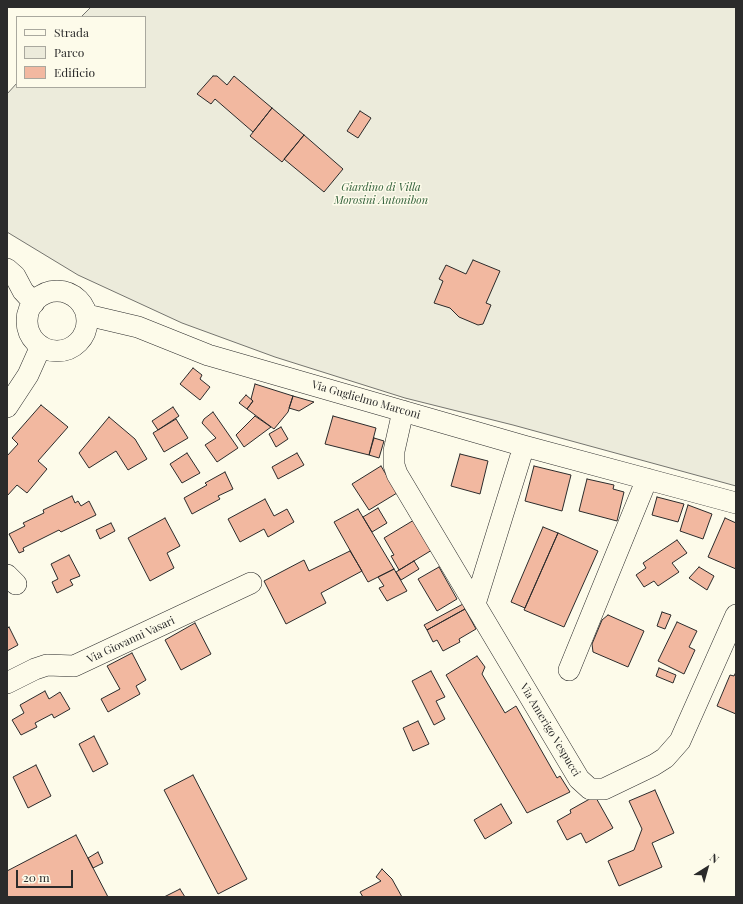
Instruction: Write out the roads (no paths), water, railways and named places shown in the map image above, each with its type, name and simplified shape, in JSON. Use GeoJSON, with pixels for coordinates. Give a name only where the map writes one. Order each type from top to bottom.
{"type":"FeatureCollection","features":[{"type":"Feature","properties":{"kind":"street"},"geometry":{"type":"LineString","coordinates":[[7,269],[15,276],[23,291],[34,303]]}},
{"type":"Feature","properties":{"kind":"street"},"geometry":{"type":"LineString","coordinates":[[59,291],[69,293],[77,298],[87,315],[86,330],[78,343],[70,348],[60,351],[50,350],[41,346],[34,339],[29,330],[27,321],[29,311],[40,296],[49,292],[59,291]]}},
{"type":"Feature","properties":{"kind":"street","name":"Via Guglielmo Marconi"},"geometry":{"type":"LineString","coordinates":[[87,315],[138,327],[208,355],[524,446],[736,503]]}},
{"type":"Feature","properties":{"kind":"street"},"geometry":{"type":"LineString","coordinates":[[7,407],[28,375],[41,346]]}},
{"type":"Feature","properties":{"kind":"street","name":"Via Amerigo Vespucci"},"geometry":{"type":"LineString","coordinates":[[403,411],[394,451],[394,465],[397,474],[579,779],[590,789],[604,789],[654,765],[665,758],[680,741],[736,615]]}},
{"type":"Feature","properties":{"kind":"street"},"geometry":{"type":"LineString","coordinates":[[475,604],[524,446]]}},
{"type":"Feature","properties":{"kind":"street"},"geometry":{"type":"LineString","coordinates":[[569,670],[647,479]]}},
{"type":"Feature","properties":{"kind":"street","name":"Via Giovanni Vasari"},"geometry":{"type":"LineString","coordinates":[[7,683],[35,669],[47,665],[74,666],[251,582]]}},
{"type":"Feature","properties":{"kind":"park label","name":"Giardino di Villa Morosini Antonibon"},"geometry":{"type":"Point","coordinates":[381,194]}}]}
